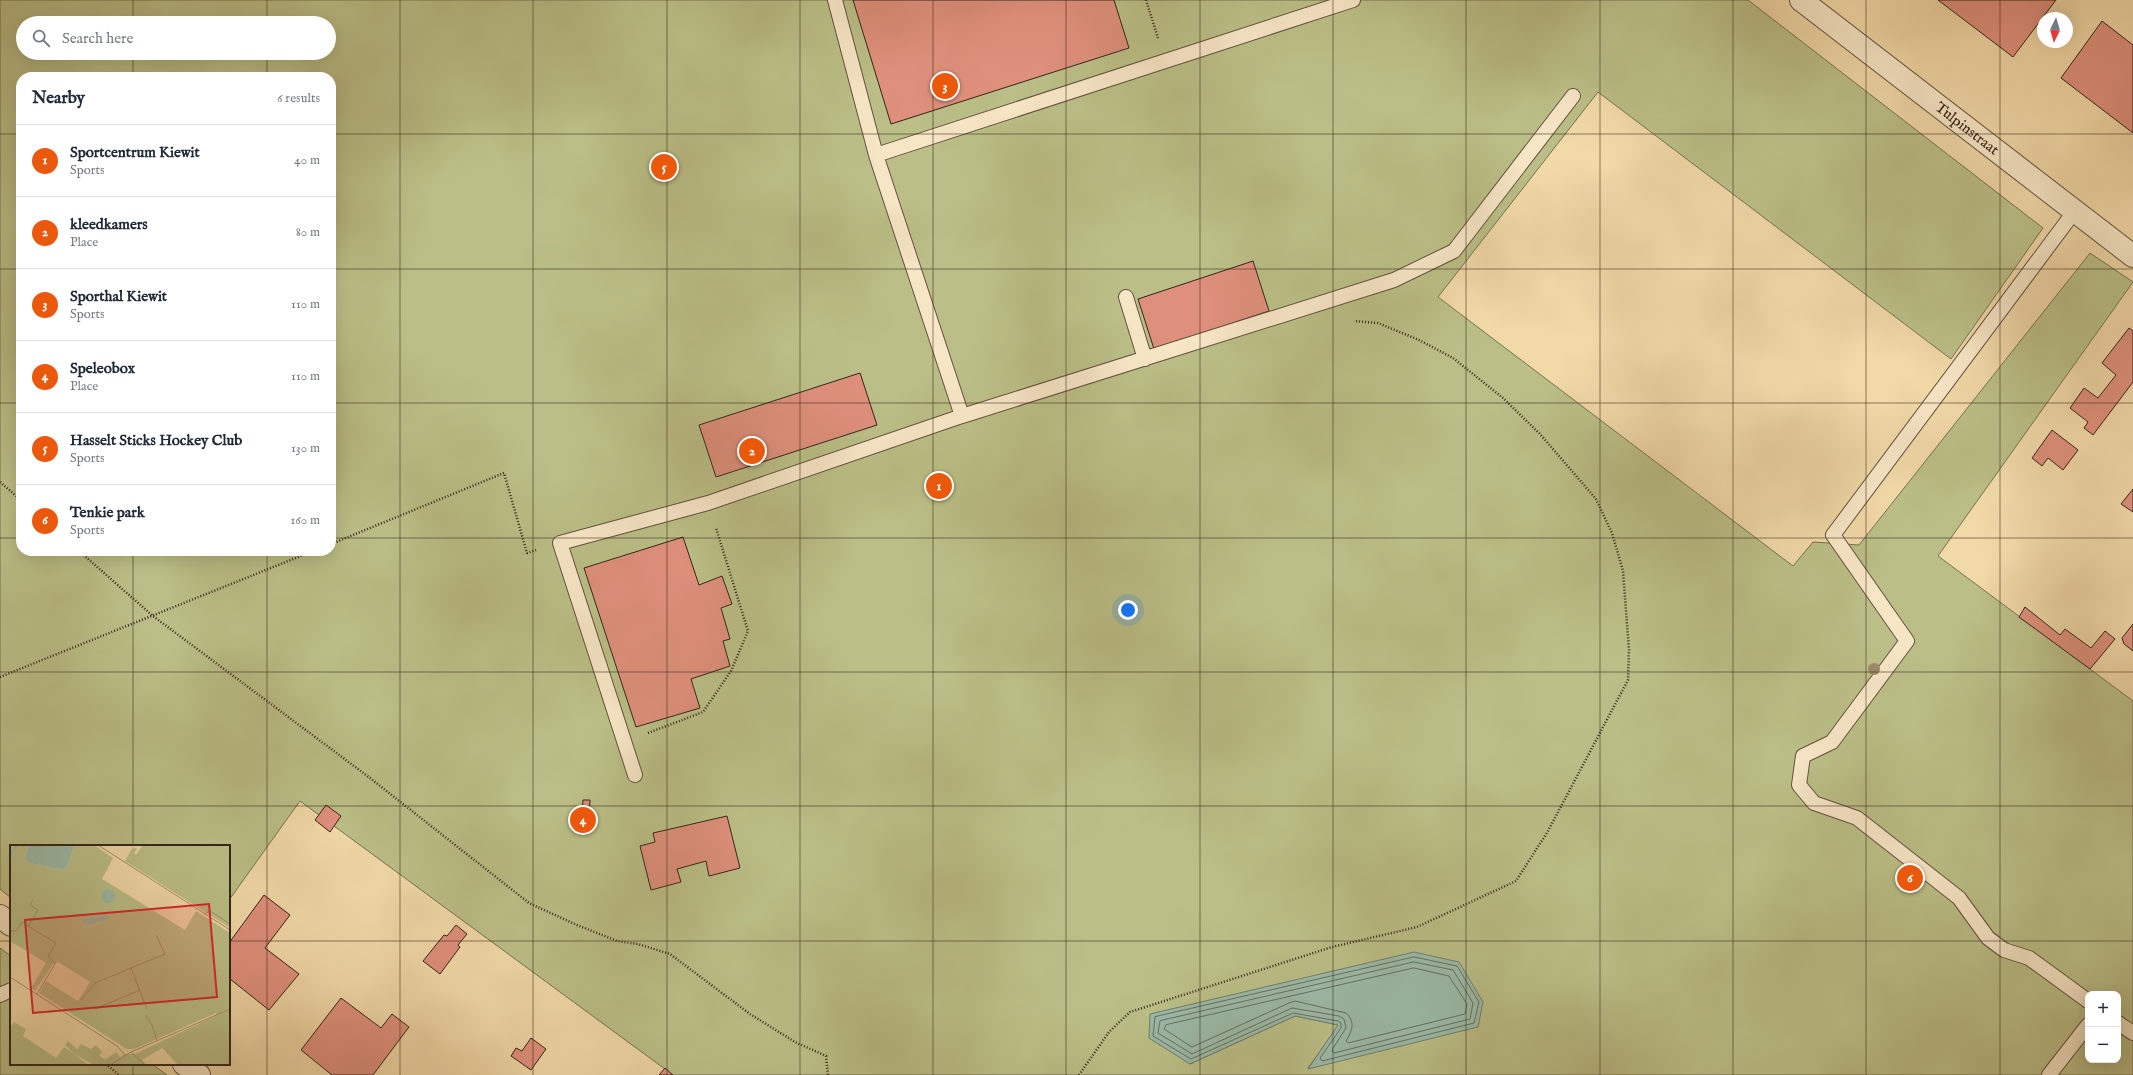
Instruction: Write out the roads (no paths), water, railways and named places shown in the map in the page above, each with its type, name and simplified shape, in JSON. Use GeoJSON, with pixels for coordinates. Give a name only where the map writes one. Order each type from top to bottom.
{"type":"FeatureCollection","features":[{"type":"Feature","properties":{"kind":"street","name":"Tulpinstraat"},"geometry":{"type":"LineString","coordinates":[[1801,0],[2133,256]]}},
{"type":"Feature","properties":{"kind":"street"},"geometry":{"type":"LineString","coordinates":[[0,916],[10,924]]}},
{"type":"Feature","properties":{"kind":"street"},"geometry":{"type":"LineString","coordinates":[[185,1065],[199,1075]]}},
{"type":"Feature","properties":{"kind":"lane"},"geometry":{"type":"LineString","coordinates":[[835,0],[876,155],[962,416]]}},
{"type":"Feature","properties":{"kind":"lane"},"geometry":{"type":"LineString","coordinates":[[876,155],[1353,0]]}},
{"type":"Feature","properties":{"kind":"lane"},"geometry":{"type":"LineString","coordinates":[[635,775],[560,543],[708,503],[962,416],[1394,280],[1454,251],[1573,96]]}},
{"type":"Feature","properties":{"kind":"lane"},"geometry":{"type":"LineString","coordinates":[[2074,212],[1833,535],[1907,641],[1832,742],[1802,756],[1799,785],[1814,803],[1857,818],[1959,898],[1988,938],[2004,950],[2029,958],[2085,999]]}},
{"type":"Feature","properties":{"kind":"lane"},"geometry":{"type":"LineString","coordinates":[[1126,297],[1145,358]]}},
{"type":"Feature","properties":{"kind":"lane"},"geometry":{"type":"LineString","coordinates":[[0,996],[10,991]]}},
{"type":"Feature","properties":{"kind":"lane"},"geometry":{"type":"LineString","coordinates":[[2121,1024],[2133,1033]]}},
{"type":"Feature","properties":{"kind":"lane"},"geometry":{"type":"LineString","coordinates":[[2049,1075],[2086,1027]]}},
{"type":"Feature","properties":{"kind":"water"},"geometry":{"type":"Polygon","coordinates":[[[1414,952],[1459,962],[1483,1002],[1478,1027],[1308,1069],[1338,1025],[1295,1016],[1190,1064],[1149,1038],[1150,1014],[1414,952]]]}},
{"type":"Feature","properties":{"kind":"place","name":"Sporthal Kiewit"},"geometry":{"type":"Point","coordinates":[945,86]}},
{"type":"Feature","properties":{"kind":"place","name":"Hasselt Sticks Hockey Club"},"geometry":{"type":"Point","coordinates":[664,167]}},
{"type":"Feature","properties":{"kind":"place","name":"kleedkamers"},"geometry":{"type":"Point","coordinates":[752,451]}},
{"type":"Feature","properties":{"kind":"place","name":"Sportcentrum Kiewit"},"geometry":{"type":"Point","coordinates":[939,486]}},
{"type":"Feature","properties":{"kind":"place","name":"Speleobox"},"geometry":{"type":"Point","coordinates":[583,820]}},
{"type":"Feature","properties":{"kind":"place","name":"Tenkie park"},"geometry":{"type":"Point","coordinates":[1910,878]}}]}
